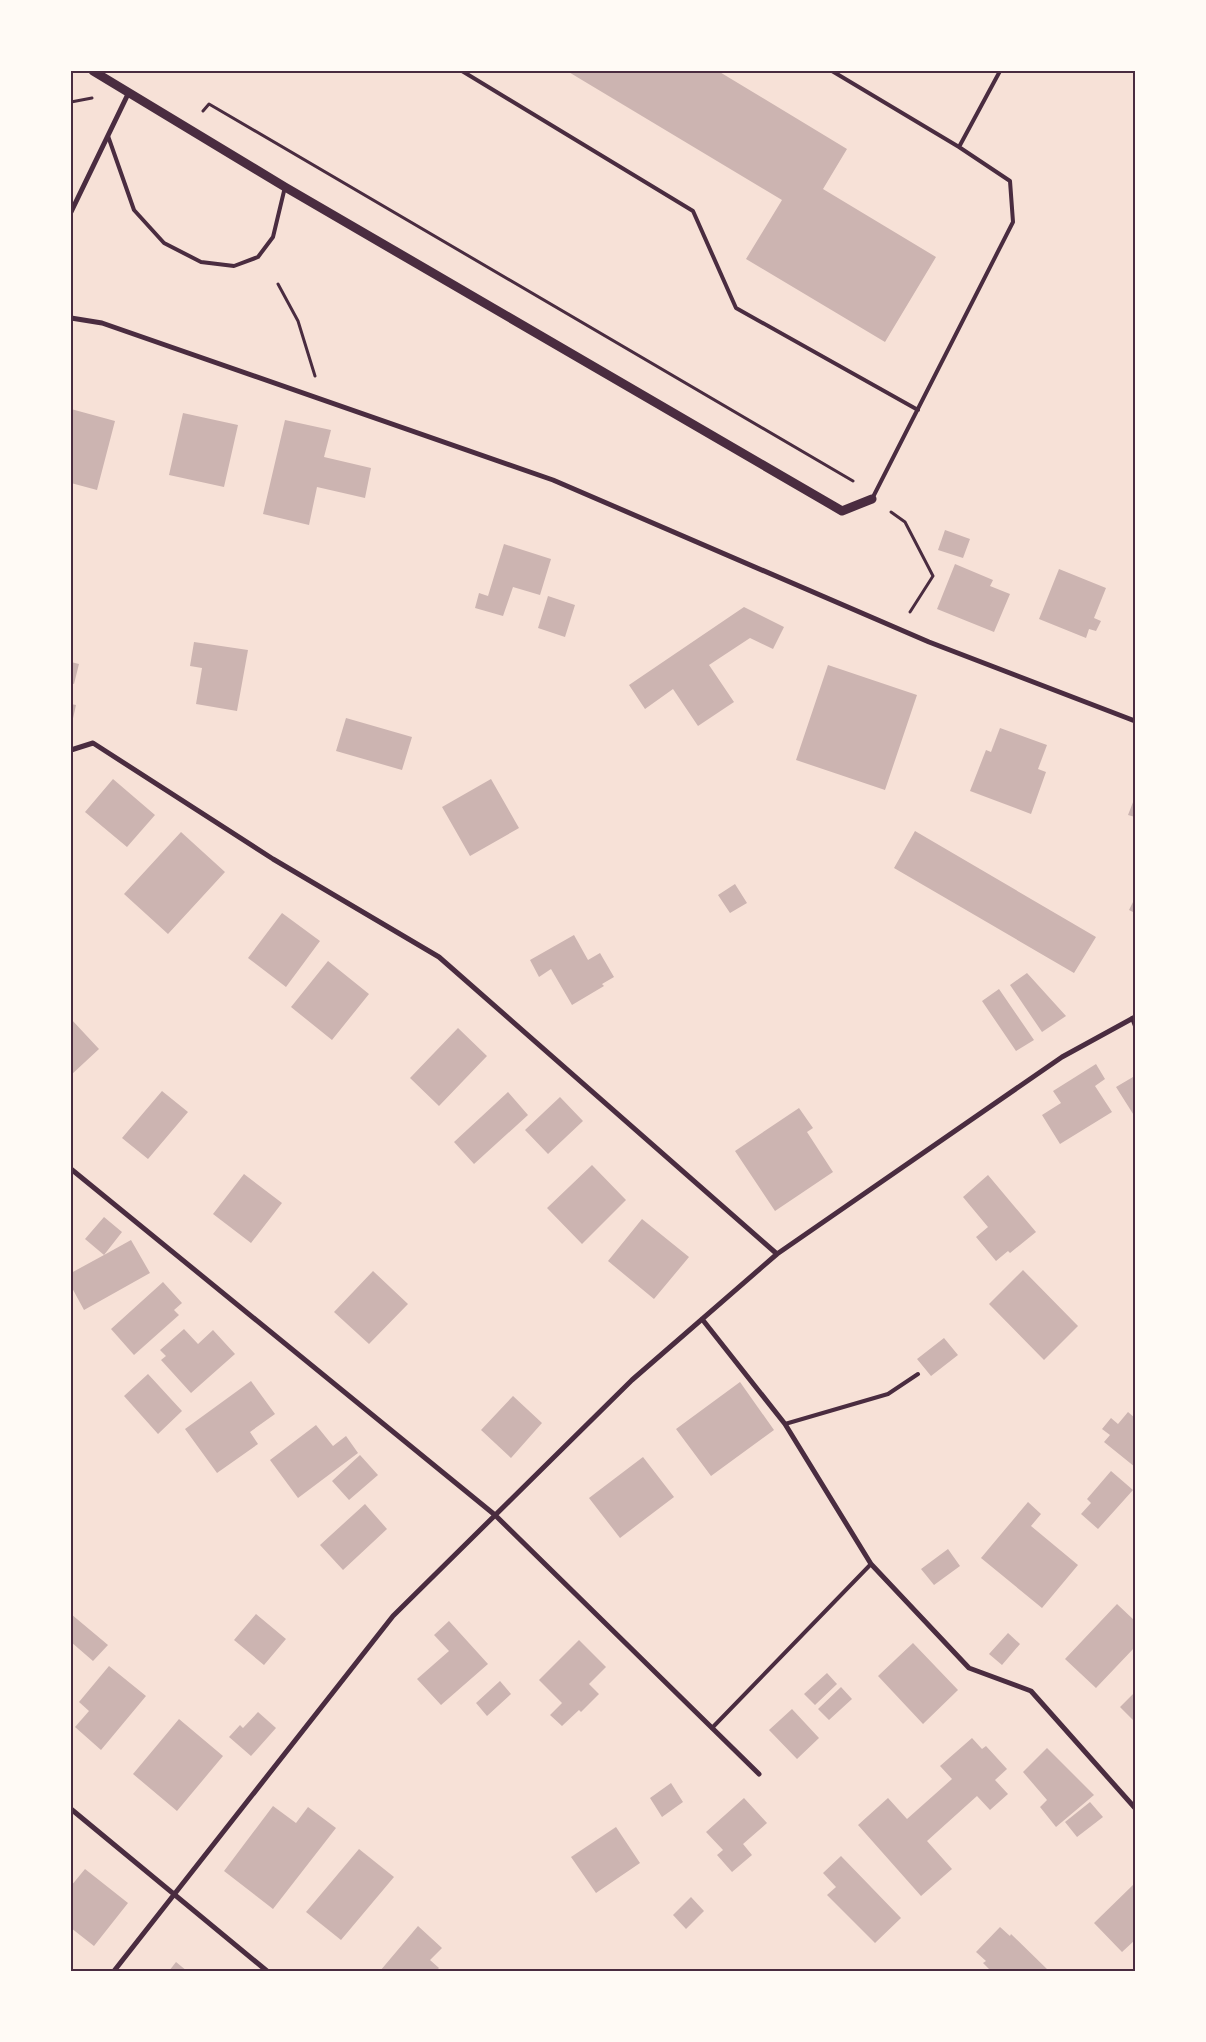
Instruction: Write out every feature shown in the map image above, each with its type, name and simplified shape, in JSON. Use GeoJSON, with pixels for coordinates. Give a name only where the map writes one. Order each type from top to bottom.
{"type":"FeatureCollection","features":[{"type":"Feature","properties":{"kind":"street"},"geometry":{"type":"LineString","coordinates":[[93,71],[285,187],[842,510],[872,499]]}},
{"type":"Feature","properties":{"kind":"street"},"geometry":{"type":"LineString","coordinates":[[71,212],[129,92]]}},
{"type":"Feature","properties":{"kind":"street"},"geometry":{"type":"LineString","coordinates":[[71,318],[102,323],[553,480],[900,629],[1135,721]]}},
{"type":"Feature","properties":{"kind":"street"},"geometry":{"type":"LineString","coordinates":[[71,750],[93,743],[273,859],[439,957],[777,1254]]}},
{"type":"Feature","properties":{"kind":"street"},"geometry":{"type":"LineString","coordinates":[[114,1971],[393,1616],[632,1380],[777,1254],[1062,1057],[1134,1017]]}},
{"type":"Feature","properties":{"kind":"street"},"geometry":{"type":"LineString","coordinates":[[71,1169],[495,1515],[759,1774]]}},
{"type":"Feature","properties":{"kind":"street"},"geometry":{"type":"LineString","coordinates":[[702,1319],[785,1424],[871,1564],[969,1668],[1031,1691],[1135,1808]]}},
{"type":"Feature","properties":{"kind":"street"},"geometry":{"type":"LineString","coordinates":[[71,1809],[267,1971]]}},
{"type":"Feature","properties":{"kind":"lane"},"geometry":{"type":"LineString","coordinates":[[462,71],[693,212],[736,308],[918,410]]}},
{"type":"Feature","properties":{"kind":"lane"},"geometry":{"type":"LineString","coordinates":[[832,71],[959,147],[1010,181],[1014,222],[872,499]]}},
{"type":"Feature","properties":{"kind":"lane"},"geometry":{"type":"LineString","coordinates":[[959,147],[1000,71]]}},
{"type":"Feature","properties":{"kind":"lane"},"geometry":{"type":"LineString","coordinates":[[108,136],[134,210],[164,244],[202,262],[234,266],[258,257],[273,237],[285,187]]}},
{"type":"Feature","properties":{"kind":"lane"},"geometry":{"type":"LineString","coordinates":[[1134,1017],[1135,1026]]}},
{"type":"Feature","properties":{"kind":"lane"},"geometry":{"type":"LineString","coordinates":[[785,1424],[888,1394],[918,1374]]}},
{"type":"Feature","properties":{"kind":"lane"},"geometry":{"type":"LineString","coordinates":[[712,1728],[871,1564]]}},
{"type":"Feature","properties":{"kind":"path"},"geometry":{"type":"LineString","coordinates":[[188,129],[209,104],[852,480],[872,499],[906,522],[933,576],[900,629]]}},
{"type":"Feature","properties":{"kind":"path"},"geometry":{"type":"LineString","coordinates":[[278,284],[298,320],[323,400]]}},
{"type":"Feature","properties":{"kind":"building"},"geometry":{"type":"Polygon","coordinates":[[[567,71],[718,71],[847,149],[823,189],[936,257],[885,342],[746,259],[782,200],[567,71]]]}},
{"type":"Feature","properties":{"kind":"building"},"geometry":{"type":"Polygon","coordinates":[[[71,409],[115,421],[97,490],[71,483],[71,409]]]}},
{"type":"Feature","properties":{"kind":"building"},"geometry":{"type":"Polygon","coordinates":[[[183,413],[238,425],[224,487],[169,475],[183,413]]]}},
{"type":"Feature","properties":{"kind":"building"},"geometry":{"type":"Polygon","coordinates":[[[285,420],[331,430],[324,457],[371,468],[365,498],[317,487],[309,525],[263,514],[285,420]]]}},
{"type":"Feature","properties":{"kind":"building"},"geometry":{"type":"Polygon","coordinates":[[[945,530],[970,539],[963,558],[938,550],[945,530]]]}},
{"type":"Feature","properties":{"kind":"building"},"geometry":{"type":"Polygon","coordinates":[[[504,544],[551,559],[540,595],[513,587],[503,616],[475,608],[479,593],[488,596],[504,544]]]}},
{"type":"Feature","properties":{"kind":"building"},"geometry":{"type":"Polygon","coordinates":[[[955,564],[993,580],[990,586],[1010,594],[994,632],[937,609],[955,564]]]}},
{"type":"Feature","properties":{"kind":"building"},"geometry":{"type":"Polygon","coordinates":[[[1059,569],[1106,588],[1094,618],[1101,621],[1096,631],[1089,629],[1086,638],[1039,619],[1059,569]]]}},
{"type":"Feature","properties":{"kind":"building"},"geometry":{"type":"Polygon","coordinates":[[[548,596],[575,605],[565,637],[538,628],[548,596]]]}},
{"type":"Feature","properties":{"kind":"building"},"geometry":{"type":"Polygon","coordinates":[[[744,607],[784,627],[773,649],[750,638],[709,665],[734,702],[698,726],[673,689],[645,709],[629,685],[744,607]]]}},
{"type":"Feature","properties":{"kind":"building"},"geometry":{"type":"Polygon","coordinates":[[[194,642],[248,650],[237,711],[196,704],[202,668],[190,666],[194,642]]]}},
{"type":"Feature","properties":{"kind":"building"},"geometry":{"type":"Polygon","coordinates":[[[71,662],[79,664],[74,684],[71,683],[71,662]]]}},
{"type":"Feature","properties":{"kind":"building"},"geometry":{"type":"Polygon","coordinates":[[[828,665],[917,695],[885,790],[796,760],[828,665]]]}},
{"type":"Feature","properties":{"kind":"building"},"geometry":{"type":"Polygon","coordinates":[[[71,704],[76,705],[72,723],[71,723],[71,704]]]}},
{"type":"Feature","properties":{"kind":"building"},"geometry":{"type":"Polygon","coordinates":[[[346,718],[412,737],[402,770],[336,751],[346,718]]]}},
{"type":"Feature","properties":{"kind":"building"},"geometry":{"type":"Polygon","coordinates":[[[1000,728],[1047,745],[1038,769],[1046,772],[1031,814],[970,791],[986,750],[991,752],[1000,728]]]}},
{"type":"Feature","properties":{"kind":"building"},"geometry":{"type":"Polygon","coordinates":[[[113,779],[155,815],[127,847],[85,812],[113,779]]]}},
{"type":"Feature","properties":{"kind":"building"},"geometry":{"type":"Polygon","coordinates":[[[491,779],[519,828],[470,856],[442,807],[491,779]]]}},
{"type":"Feature","properties":{"kind":"building"},"geometry":{"type":"Polygon","coordinates":[[[1135,797],[1135,817],[1128,815],[1135,797]]]}},
{"type":"Feature","properties":{"kind":"building"},"geometry":{"type":"Polygon","coordinates":[[[915,831],[1096,937],[1074,973],[894,868],[915,831]]]}},
{"type":"Feature","properties":{"kind":"building"},"geometry":{"type":"Polygon","coordinates":[[[181,832],[225,872],[168,934],[124,894],[181,832]]]}},
{"type":"Feature","properties":{"kind":"building"},"geometry":{"type":"Polygon","coordinates":[[[735,884],[747,903],[730,913],[718,895],[735,884]]]}},
{"type":"Feature","properties":{"kind":"building"},"geometry":{"type":"Polygon","coordinates":[[[1135,898],[1135,913],[1129,910],[1135,898]]]}},
{"type":"Feature","properties":{"kind":"building"},"geometry":{"type":"Polygon","coordinates":[[[282,913],[320,941],[286,987],[248,958],[282,913]]]}},
{"type":"Feature","properties":{"kind":"building"},"geometry":{"type":"Polygon","coordinates":[[[574,935],[588,960],[600,953],[614,977],[602,984],[604,986],[572,1005],[551,969],[539,977],[530,960],[574,935]]]}},
{"type":"Feature","properties":{"kind":"building"},"geometry":{"type":"Polygon","coordinates":[[[328,961],[369,994],[332,1040],[291,1007],[328,961]]]}},
{"type":"Feature","properties":{"kind":"building"},"geometry":{"type":"Polygon","coordinates":[[[1027,973],[1066,1016],[1042,1032],[1010,985],[1027,973]]]}},
{"type":"Feature","properties":{"kind":"building"},"geometry":{"type":"Polygon","coordinates":[[[999,989],[1034,1040],[1016,1051],[982,1001],[999,989]]]}},
{"type":"Feature","properties":{"kind":"building"},"geometry":{"type":"Polygon","coordinates":[[[71,1019],[99,1049],[71,1075],[71,1019]]]}},
{"type":"Feature","properties":{"kind":"building"},"geometry":{"type":"Polygon","coordinates":[[[458,1028],[487,1056],[439,1106],[410,1078],[458,1028]]]}},
{"type":"Feature","properties":{"kind":"building"},"geometry":{"type":"Polygon","coordinates":[[[1096,1064],[1105,1079],[1095,1086],[1112,1112],[1060,1144],[1042,1115],[1061,1103],[1053,1091],[1096,1064]]]}},
{"type":"Feature","properties":{"kind":"building"},"geometry":{"type":"Polygon","coordinates":[[[1133,1077],[1135,1080],[1135,1117],[1116,1087],[1133,1077]]]}},
{"type":"Feature","properties":{"kind":"building"},"geometry":{"type":"Polygon","coordinates":[[[162,1091],[188,1112],[148,1159],[122,1138],[162,1091]]]}},
{"type":"Feature","properties":{"kind":"building"},"geometry":{"type":"Polygon","coordinates":[[[508,1092],[528,1115],[474,1164],[454,1142],[508,1092]]]}},
{"type":"Feature","properties":{"kind":"building"},"geometry":{"type":"Polygon","coordinates":[[[560,1097],[583,1121],[548,1154],[525,1130],[560,1097]]]}},
{"type":"Feature","properties":{"kind":"building"},"geometry":{"type":"Polygon","coordinates":[[[799,1108],[813,1128],[807,1132],[833,1172],[775,1211],[735,1151],[799,1108]]]}},
{"type":"Feature","properties":{"kind":"building"},"geometry":{"type":"Polygon","coordinates":[[[592,1165],[626,1200],[582,1244],[547,1208],[592,1165]]]}},
{"type":"Feature","properties":{"kind":"building"},"geometry":{"type":"Polygon","coordinates":[[[244,1174],[282,1203],[251,1243],[213,1214],[244,1174]]]}},
{"type":"Feature","properties":{"kind":"building"},"geometry":{"type":"Polygon","coordinates":[[[988,1175],[1036,1232],[1010,1253],[1008,1251],[996,1261],[976,1237],[988,1227],[963,1197],[988,1175]]]}},
{"type":"Feature","properties":{"kind":"building"},"geometry":{"type":"Polygon","coordinates":[[[104,1217],[122,1232],[104,1255],[85,1239],[104,1217]]]}},
{"type":"Feature","properties":{"kind":"building"},"geometry":{"type":"Polygon","coordinates":[[[642,1219],[689,1257],[654,1299],[608,1261],[642,1219]]]}},
{"type":"Feature","properties":{"kind":"building"},"geometry":{"type":"Polygon","coordinates":[[[131,1240],[150,1273],[84,1310],[71,1286],[71,1273],[131,1240]]]}},
{"type":"Feature","properties":{"kind":"building"},"geometry":{"type":"Polygon","coordinates":[[[1023,1270],[1078,1326],[1044,1360],[989,1304],[1023,1270]]]}},
{"type":"Feature","properties":{"kind":"building"},"geometry":{"type":"Polygon","coordinates":[[[373,1271],[408,1304],[369,1344],[334,1312],[373,1271]]]}},
{"type":"Feature","properties":{"kind":"building"},"geometry":{"type":"Polygon","coordinates":[[[163,1282],[182,1303],[174,1310],[179,1315],[134,1355],[111,1329],[163,1282]]]}},
{"type":"Feature","properties":{"kind":"building"},"geometry":{"type":"Polygon","coordinates":[[[184,1329],[198,1344],[213,1330],[235,1354],[191,1393],[161,1360],[166,1356],[160,1350],[184,1329]]]}},
{"type":"Feature","properties":{"kind":"building"},"geometry":{"type":"Polygon","coordinates":[[[944,1338],[958,1355],[931,1376],[917,1359],[944,1338]]]}},
{"type":"Feature","properties":{"kind":"building"},"geometry":{"type":"Polygon","coordinates":[[[148,1374],[182,1411],[158,1434],[124,1396],[148,1374]]]}},
{"type":"Feature","properties":{"kind":"building"},"geometry":{"type":"Polygon","coordinates":[[[251,1381],[275,1414],[250,1432],[258,1444],[217,1473],[185,1429],[251,1381]]]}},
{"type":"Feature","properties":{"kind":"building"},"geometry":{"type":"Polygon","coordinates":[[[740,1382],[774,1430],[711,1476],[676,1429],[740,1382]]]}},
{"type":"Feature","properties":{"kind":"building"},"geometry":{"type":"Polygon","coordinates":[[[513,1396],[542,1423],[511,1458],[481,1430],[513,1396]]]}},
{"type":"Feature","properties":{"kind":"building"},"geometry":{"type":"Polygon","coordinates":[[[1128,1412],[1135,1418],[1135,1467],[1104,1442],[1110,1435],[1102,1429],[1111,1418],[1118,1424],[1128,1412]]]}},
{"type":"Feature","properties":{"kind":"building"},"geometry":{"type":"Polygon","coordinates":[[[316,1425],[333,1446],[346,1436],[358,1453],[298,1498],[270,1460],[316,1425]]]}},
{"type":"Feature","properties":{"kind":"building"},"geometry":{"type":"Polygon","coordinates":[[[360,1455],[378,1475],[349,1500],[332,1481],[360,1455]]]}},
{"type":"Feature","properties":{"kind":"building"},"geometry":{"type":"Polygon","coordinates":[[[643,1457],[674,1497],[620,1538],[589,1498],[643,1457]]]}},
{"type":"Feature","properties":{"kind":"building"},"geometry":{"type":"Polygon","coordinates":[[[1111,1471],[1133,1490],[1098,1529],[1081,1514],[1091,1503],[1087,1499],[1111,1471]]]}},
{"type":"Feature","properties":{"kind":"building"},"geometry":{"type":"Polygon","coordinates":[[[1028,1502],[1041,1514],[1031,1526],[1078,1565],[1042,1608],[981,1558],[1028,1502]]]}},
{"type":"Feature","properties":{"kind":"building"},"geometry":{"type":"Polygon","coordinates":[[[365,1504],[387,1529],[343,1570],[320,1545],[365,1504]]]}},
{"type":"Feature","properties":{"kind":"building"},"geometry":{"type":"Polygon","coordinates":[[[948,1549],[960,1566],[934,1585],[921,1569],[948,1549]]]}},
{"type":"Feature","properties":{"kind":"building"},"geometry":{"type":"Polygon","coordinates":[[[1117,1604],[1135,1621],[1135,1647],[1096,1688],[1065,1659],[1117,1604]]]}},
{"type":"Feature","properties":{"kind":"building"},"geometry":{"type":"Polygon","coordinates":[[[71,1614],[108,1645],[93,1661],[71,1642],[71,1614]]]}},
{"type":"Feature","properties":{"kind":"building"},"geometry":{"type":"Polygon","coordinates":[[[256,1614],[286,1639],[264,1665],[234,1640],[256,1614]]]}},
{"type":"Feature","properties":{"kind":"building"},"geometry":{"type":"Polygon","coordinates":[[[449,1621],[488,1664],[441,1705],[417,1679],[449,1651],[434,1635],[449,1621]]]}},
{"type":"Feature","properties":{"kind":"building"},"geometry":{"type":"Polygon","coordinates":[[[1008,1633],[1020,1644],[1002,1665],[989,1654],[1008,1633]]]}},
{"type":"Feature","properties":{"kind":"building"},"geometry":{"type":"Polygon","coordinates":[[[579,1640],[606,1667],[589,1684],[599,1694],[581,1712],[579,1710],[562,1726],[550,1715],[562,1703],[539,1680],[579,1640]]]}},
{"type":"Feature","properties":{"kind":"building"},"geometry":{"type":"Polygon","coordinates":[[[913,1643],[958,1690],[923,1724],[878,1676],[913,1643]]]}},
{"type":"Feature","properties":{"kind":"building"},"geometry":{"type":"Polygon","coordinates":[[[109,1666],[146,1696],[101,1750],[75,1727],[89,1711],[79,1702],[109,1666]]]}},
{"type":"Feature","properties":{"kind":"building"},"geometry":{"type":"Polygon","coordinates":[[[827,1673],[837,1684],[815,1705],[804,1694],[827,1673]]]}},
{"type":"Feature","properties":{"kind":"building"},"geometry":{"type":"Polygon","coordinates":[[[500,1681],[511,1694],[487,1716],[476,1703],[500,1681]]]}},
{"type":"Feature","properties":{"kind":"building"},"geometry":{"type":"Polygon","coordinates":[[[841,1687],[852,1699],[829,1720],[818,1709],[841,1687]]]}},
{"type":"Feature","properties":{"kind":"building"},"geometry":{"type":"Polygon","coordinates":[[[1135,1692],[1135,1722],[1120,1707],[1135,1692]]]}},
{"type":"Feature","properties":{"kind":"building"},"geometry":{"type":"Polygon","coordinates":[[[792,1709],[819,1738],[797,1759],[769,1730],[792,1709]]]}},
{"type":"Feature","properties":{"kind":"building"},"geometry":{"type":"Polygon","coordinates":[[[258,1712],[276,1728],[251,1756],[229,1737],[240,1725],[243,1728],[258,1712]]]}},
{"type":"Feature","properties":{"kind":"building"},"geometry":{"type":"Polygon","coordinates":[[[179,1719],[223,1756],[177,1811],[133,1774],[179,1719]]]}},
{"type":"Feature","properties":{"kind":"building"},"geometry":{"type":"Polygon","coordinates":[[[972,1738],[982,1749],[986,1746],[1007,1769],[995,1780],[1008,1794],[990,1810],[977,1796],[927,1841],[952,1869],[921,1896],[858,1825],[888,1798],[907,1819],[952,1779],[940,1766],[972,1738]]]}},
{"type":"Feature","properties":{"kind":"building"},"geometry":{"type":"Polygon","coordinates":[[[1047,1748],[1094,1795],[1056,1827],[1040,1807],[1047,1800],[1023,1772],[1047,1748]]]}},
{"type":"Feature","properties":{"kind":"building"},"geometry":{"type":"Polygon","coordinates":[[[671,1783],[683,1802],[662,1817],[650,1798],[671,1783]]]}},
{"type":"Feature","properties":{"kind":"building"},"geometry":{"type":"Polygon","coordinates":[[[744,1798],[767,1823],[743,1844],[752,1855],[732,1872],[717,1855],[723,1850],[706,1832],[744,1798]]]}},
{"type":"Feature","properties":{"kind":"building"},"geometry":{"type":"Polygon","coordinates":[[[1090,1802],[1103,1817],[1077,1837],[1065,1822],[1090,1802]]]}},
{"type":"Feature","properties":{"kind":"building"},"geometry":{"type":"Polygon","coordinates":[[[273,1806],[296,1823],[308,1807],[336,1828],[273,1909],[224,1871],[273,1806]]]}},
{"type":"Feature","properties":{"kind":"building"},"geometry":{"type":"Polygon","coordinates":[[[616,1827],[640,1863],[596,1893],[571,1857],[616,1827]]]}},
{"type":"Feature","properties":{"kind":"building"},"geometry":{"type":"Polygon","coordinates":[[[359,1849],[394,1877],[341,1940],[306,1912],[359,1849]]]}},
{"type":"Feature","properties":{"kind":"building"},"geometry":{"type":"Polygon","coordinates":[[[841,1856],[901,1918],[875,1943],[827,1895],[836,1887],[823,1873],[841,1856]]]}},
{"type":"Feature","properties":{"kind":"building"},"geometry":{"type":"Polygon","coordinates":[[[85,1869],[128,1903],[94,1946],[71,1928],[71,1886],[85,1869]]]}},
{"type":"Feature","properties":{"kind":"building"},"geometry":{"type":"Polygon","coordinates":[[[1135,1883],[1135,1940],[1122,1952],[1094,1923],[1135,1883]]]}},
{"type":"Feature","properties":{"kind":"building"},"geometry":{"type":"Polygon","coordinates":[[[691,1897],[704,1911],[686,1929],[673,1915],[691,1897]]]}},
{"type":"Feature","properties":{"kind":"building"},"geometry":{"type":"Polygon","coordinates":[[[418,1926],[442,1948],[430,1960],[439,1968],[436,1971],[380,1971],[418,1926]]]}},
{"type":"Feature","properties":{"kind":"building"},"geometry":{"type":"Polygon","coordinates":[[[1000,1927],[1010,1936],[1011,1934],[1049,1971],[991,1971],[983,1963],[986,1961],[976,1952],[1000,1927]]]}},
{"type":"Feature","properties":{"kind":"building"},"geometry":{"type":"Polygon","coordinates":[[[176,1962],[187,1971],[169,1971],[176,1962]]]}}]}
